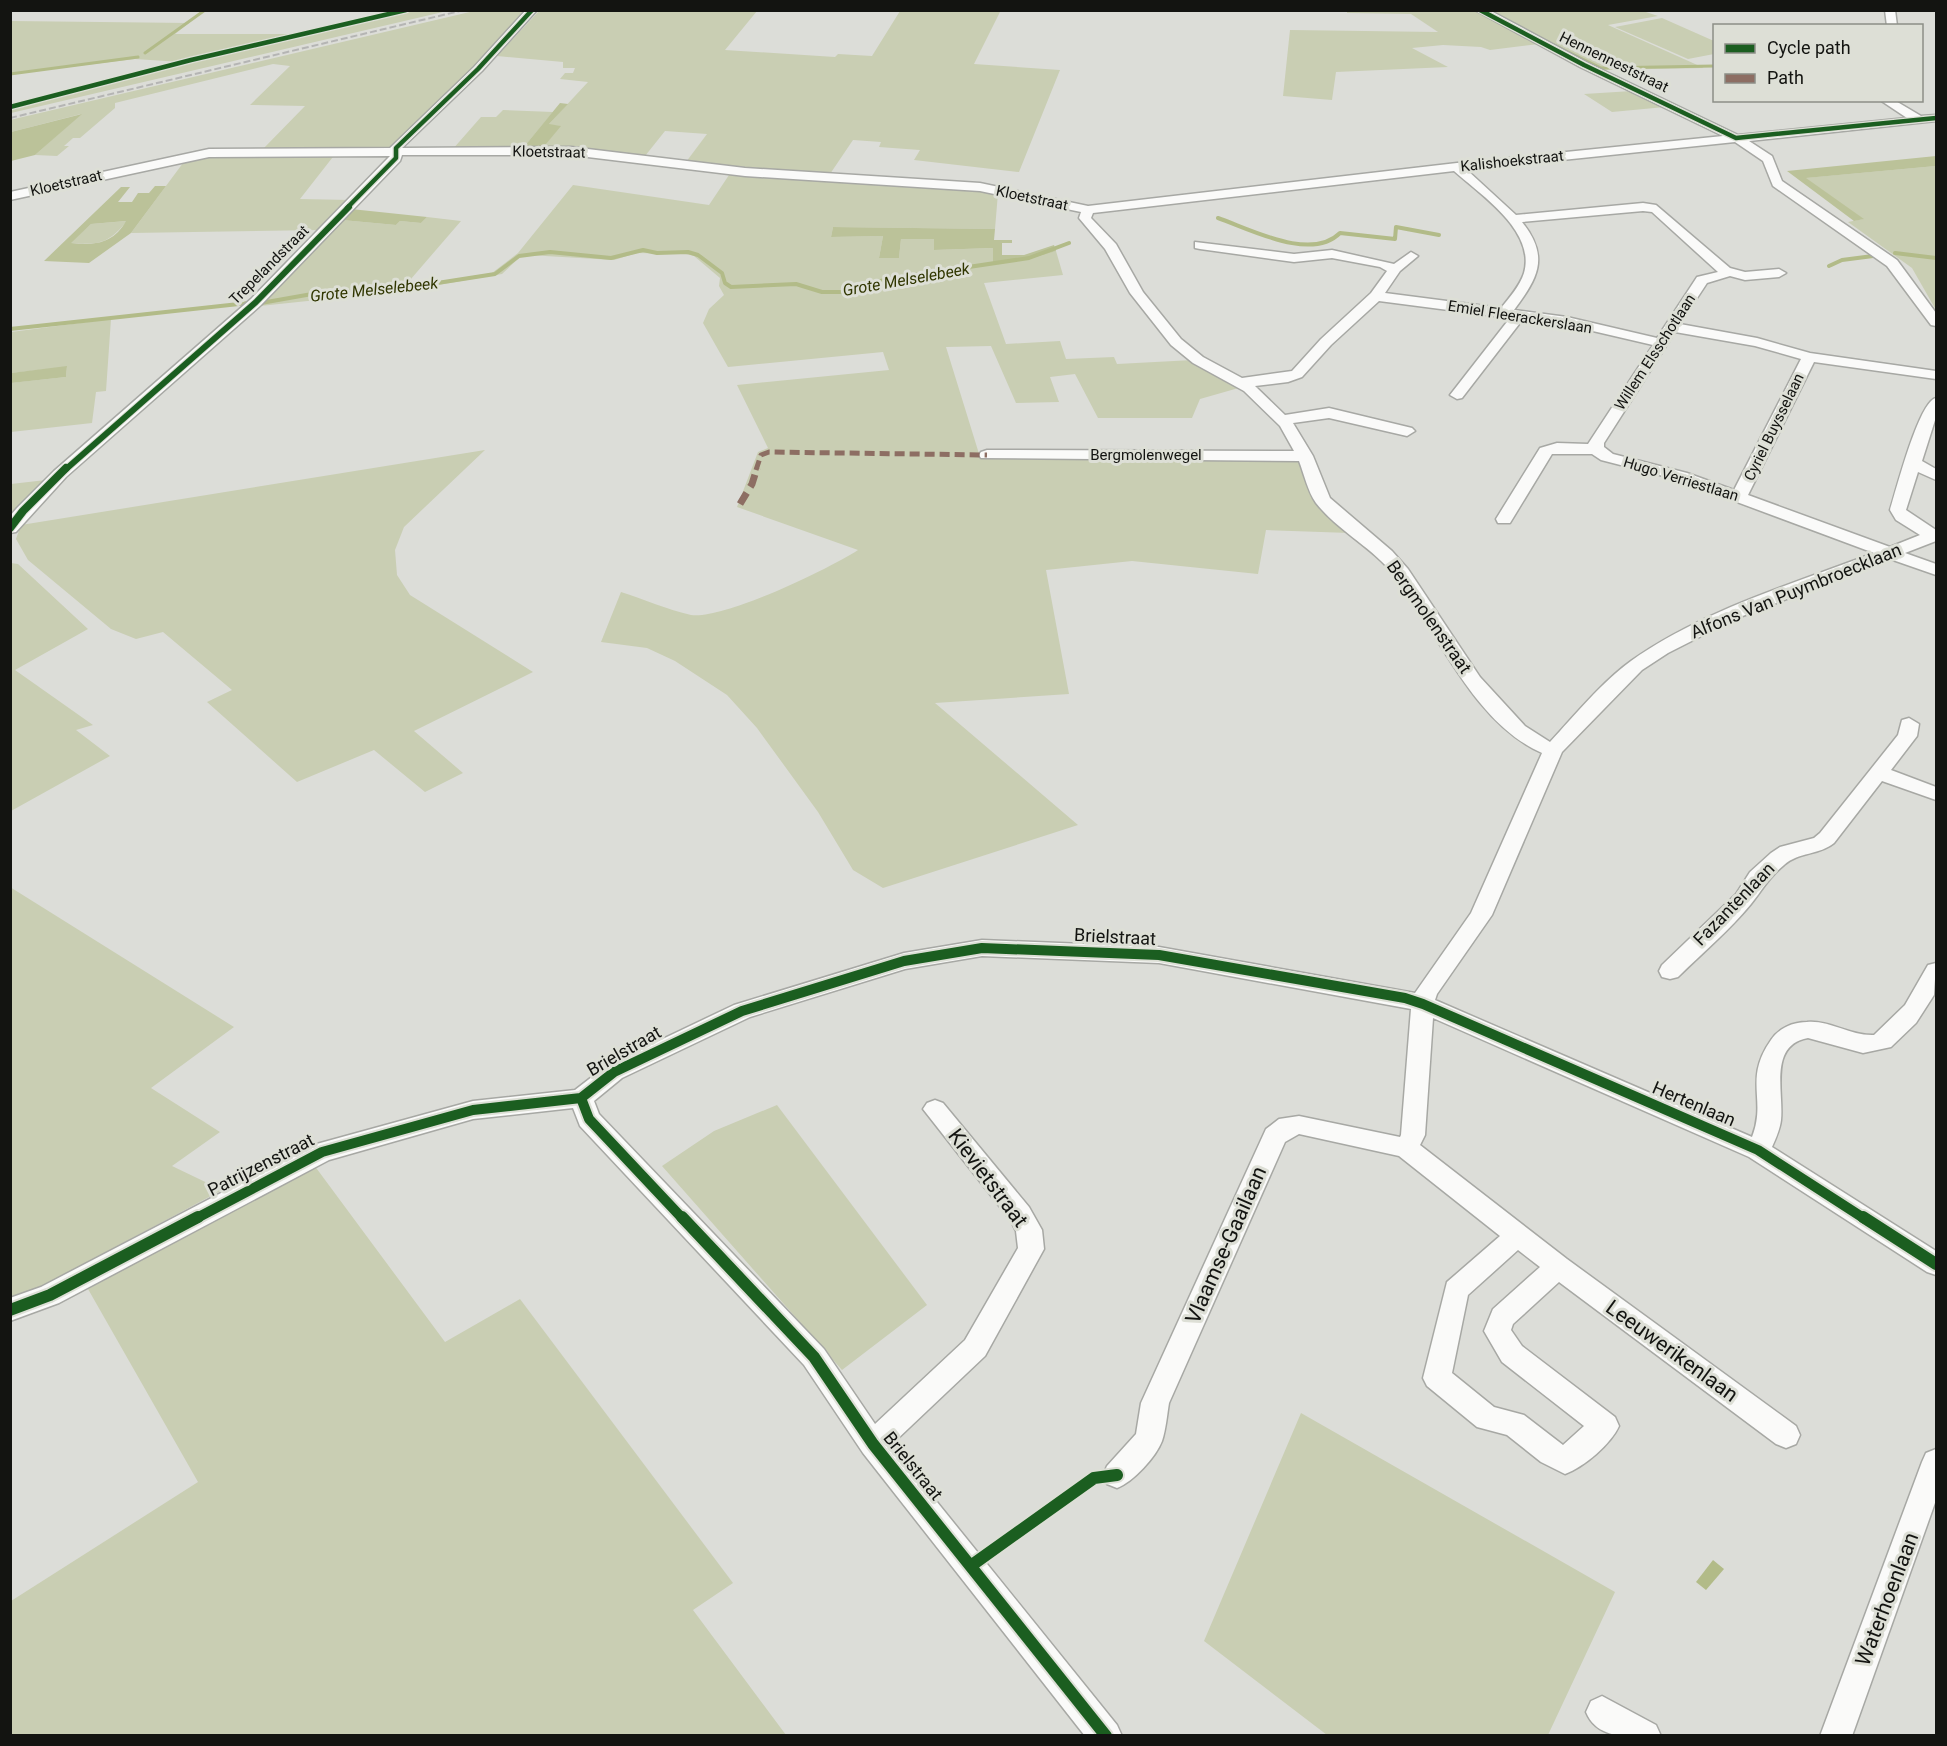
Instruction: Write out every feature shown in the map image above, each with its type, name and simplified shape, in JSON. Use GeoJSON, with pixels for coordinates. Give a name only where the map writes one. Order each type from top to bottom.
{"type":"FeatureCollection","features":[{"type":"Feature","properties":{"kind":"street","name":"Trepelandstraat"},"geometry":{"type":"LineString","coordinates":[[10,528],[60,474],[256,302],[396,158],[396,148],[478,69],[532,10]]}},
{"type":"Feature","properties":{"kind":"street","name":"Hennenneststraat"},"geometry":{"type":"LineString","coordinates":[[1480,10],[1736,138],[1770,162],[1777,183],[1892,263],[1936,322]]}},
{"type":"Feature","properties":{"kind":"street"},"geometry":{"type":"LineString","coordinates":[[1888,102],[1918,119]]}},
{"type":"Feature","properties":{"kind":"street","name":"Kalishoekstraat"},"geometry":{"type":"LineString","coordinates":[[1088,210],[1457,166],[1936,118]]}},
{"type":"Feature","properties":{"kind":"street","name":"Kloetstraat"},"geometry":{"type":"LineString","coordinates":[[10,196],[197,154],[589,153],[745,172],[980,187],[1088,210]]}},
{"type":"Feature","properties":{"kind":"street"},"geometry":{"type":"LineString","coordinates":[[1457,166],[1523,230],[1533,263],[1530,276],[1505,312]]}},
{"type":"Feature","properties":{"kind":"street"},"geometry":{"type":"LineString","coordinates":[[1513,219],[1643,207],[1656,209],[1725,270],[1745,276],[1779,273]]}},
{"type":"Feature","properties":{"kind":"street","name":"Bergmolenstraat"},"geometry":{"type":"LineString","coordinates":[[1088,210],[1085,218],[1116,254],[1137,293],[1176,342],[1198,360],[1240,383],[1261,398],[1282,420],[1305,456],[1322,500],[1333,512],[1386,555],[1402,573],[1446,644],[1473,681],[1524,736],[1553,750]]}},
{"type":"Feature","properties":{"kind":"street"},"geometry":{"type":"LineString","coordinates":[[1200,245],[1294,258],[1332,254],[1384,264],[1394,269]]}},
{"type":"Feature","properties":{"kind":"street"},"geometry":{"type":"LineString","coordinates":[[1394,269],[1411,256]]}},
{"type":"Feature","properties":{"kind":"street"},"geometry":{"type":"LineString","coordinates":[[1240,383],[1288,378],[1297,374],[1326,342],[1376,296],[1394,273],[1394,269]]}},
{"type":"Feature","properties":{"kind":"street","name":"Willem Elsschotlaan"},"geometry":{"type":"LineString","coordinates":[[1596,449],[1596,444],[1702,280],[1725,274],[1725,270]]}},
{"type":"Feature","properties":{"kind":"street","name":"Emiel Fleerackerslaan"},"geometry":{"type":"LineString","coordinates":[[1376,296],[1567,321],[1662,343]]}},
{"type":"Feature","properties":{"kind":"street"},"geometry":{"type":"LineString","coordinates":[[1457,395],[1520,314]]}},
{"type":"Feature","properties":{"kind":"street","name":"Cyriel Buysselaan"},"geometry":{"type":"LineString","coordinates":[[1674,324],[1757,342],[1809,357],[1936,375]]}},
{"type":"Feature","properties":{"kind":"street","name":"Cyriel Buysselaan"},"geometry":{"type":"LineString","coordinates":[[1739,497],[1809,357]]}},
{"type":"Feature","properties":{"kind":"street"},"geometry":{"type":"LineString","coordinates":[[1935,536],[1902,517],[1898,510],[1930,426],[1936,397]]}},
{"type":"Feature","properties":{"kind":"street"},"geometry":{"type":"LineString","coordinates":[[1282,420],[1329,413],[1407,431]]}},
{"type":"Feature","properties":{"kind":"street","name":"Hugo Verriestlaan"},"geometry":{"type":"LineString","coordinates":[[1504,519],[1546,451],[1557,448],[1596,449],[1607,457],[1681,476],[1936,570]]}},
{"type":"Feature","properties":{"kind":"street","name":"Bergmolenwegel"},"geometry":{"type":"LineString","coordinates":[[987,454],[1305,456]]}},
{"type":"Feature","properties":{"kind":"street"},"geometry":{"type":"LineString","coordinates":[[1914,464],[1936,475]]}},
{"type":"Feature","properties":{"kind":"street","name":"Alfons Van Puymbroecklaan"},"geometry":{"type":"LineString","coordinates":[[1553,750],[1636,666],[1662,649],[1729,615],[1935,536]]}},
{"type":"Feature","properties":{"kind":"street","name":"Fazantenlaan"},"geometry":{"type":"LineString","coordinates":[[1670,971],[1744,899],[1757,878],[1778,858],[1827,838],[1907,736],[1909,724]]}},
{"type":"Feature","properties":{"kind":"street"},"geometry":{"type":"LineString","coordinates":[[1406,1148],[1413,1134],[1423,1004],[1426,992],[1481,915],[1553,750]]}},
{"type":"Feature","properties":{"kind":"street"},"geometry":{"type":"LineString","coordinates":[[1880,773],[1936,794]]}},
{"type":"Feature","properties":{"kind":"street","name":"Brielstraat"},"geometry":{"type":"LineString","coordinates":[[1106,1736],[873,1444],[814,1357],[590,1119],[581,1098],[614,1072],[683,1036],[742,1011],[904,961],[982,948],[1160,955],[1394,996],[1423,1004]]}},
{"type":"Feature","properties":{"kind":"street"},"geometry":{"type":"LineString","coordinates":[[1758,1150],[1769,1122],[1767,1069],[1772,1056],[1786,1038],[1804,1030],[1819,1031],[1863,1044],[1877,1043],[1888,1038],[1922,997],[1929,980],[1936,971]]}},
{"type":"Feature","properties":{"kind":"street","name":"Hertenlaan"},"geometry":{"type":"LineString","coordinates":[[1423,1004],[1758,1150],[1936,1264]]}},
{"type":"Feature","properties":{"kind":"street","name":"Patrijzenstraat"},"geometry":{"type":"LineString","coordinates":[[10,1310],[50,1295],[322,1152],[473,1110],[581,1098]]}},
{"type":"Feature","properties":{"kind":"street","name":"Kievietstraat"},"geometry":{"type":"LineString","coordinates":[[873,1444],[975,1348],[1031,1249],[1029,1230],[1020,1214],[935,1108]]}},
{"type":"Feature","properties":{"kind":"street","name":"Vlaamse-Gaailaan"},"geometry":{"type":"LineString","coordinates":[[1117,1475],[1149,1439],[1155,1403],[1279,1131],[1288,1126],[1307,1126],[1406,1148]]}},
{"type":"Feature","properties":{"kind":"street","name":"Leeuwerikenlaan"},"geometry":{"type":"LineString","coordinates":[[1406,1148],[1558,1267],[1786,1435]]}},
{"type":"Feature","properties":{"kind":"street"},"geometry":{"type":"LineString","coordinates":[[1518,1235],[1456,1290],[1437,1378],[1487,1418],[1514,1424],[1565,1461],[1605,1426],[1512,1354],[1497,1331],[1502,1317],[1558,1267]]}},
{"type":"Feature","properties":{"kind":"street","name":"Waterhoenlaan"},"geometry":{"type":"LineString","coordinates":[[1836,1736],[1936,1462]]}},
{"type":"Feature","properties":{"kind":"street"},"geometry":{"type":"LineString","coordinates":[[1602,1712],[1645,1736]]}},
{"type":"Feature","properties":{"kind":"shaded area"},"geometry":{"type":"Polygon","coordinates":[[[413,10],[447,11],[11,113],[11,104],[413,10]]]}},
{"type":"Feature","properties":{"kind":"shaded area"},"geometry":{"type":"Polygon","coordinates":[[[1001,10],[974,64],[1060,70],[1019,172],[914,160],[920,150],[879,147],[881,142],[853,140],[830,174],[686,162],[707,134],[665,131],[645,156],[588,150],[542,149],[560,126],[548,125],[588,82],[560,79],[565,73],[573,73],[575,68],[563,68],[563,62],[497,56],[539,11],[757,11],[725,50],[835,57],[838,54],[872,56],[900,11],[1001,10]]]}},
{"type":"Feature","properties":{"kind":"shaded area"},"geometry":{"type":"Polygon","coordinates":[[[474,11],[529,11],[392,149],[263,149],[305,106],[250,105],[290,66],[273,64],[115,103],[115,108],[80,138],[73,138],[64,146],[69,146],[57,156],[35,155],[81,114],[11,132],[10,120],[474,11]]]}},
{"type":"Feature","properties":{"kind":"shaded area"},"geometry":{"type":"Polygon","coordinates":[[[1347,11],[1475,11],[1539,44],[1490,50],[1481,47],[1443,45],[1412,48],[1448,67],[1336,72],[1332,100],[1283,96],[1290,30],[1438,32],[1411,14],[1347,13],[1347,11]]]}},
{"type":"Feature","properties":{"kind":"shaded area"},"geometry":{"type":"Polygon","coordinates":[[[1488,11],[1643,11],[1658,16],[1608,25],[1704,68],[1600,70],[1488,11]]]}},
{"type":"Feature","properties":{"kind":"shaded area"},"geometry":{"type":"Polygon","coordinates":[[[1662,18],[1713,41],[1713,54],[1688,59],[1615,27],[1662,18]]]}},
{"type":"Feature","properties":{"kind":"shaded area"},"geometry":{"type":"Polygon","coordinates":[[[11,21],[189,23],[175,34],[295,34],[181,62],[135,59],[11,74],[11,21]]]}},
{"type":"Feature","properties":{"kind":"shaded area"},"geometry":{"type":"Polygon","coordinates":[[[1632,91],[1665,107],[1612,112],[1584,94],[1632,91]]]}},
{"type":"Feature","properties":{"kind":"shaded area"},"geometry":{"type":"Polygon","coordinates":[[[560,103],[568,104],[549,124],[561,126],[542,149],[523,148],[560,103]]]}},
{"type":"Feature","properties":{"kind":"shaded area"},"geometry":{"type":"Polygon","coordinates":[[[503,110],[553,112],[523,148],[452,150],[481,117],[496,117],[503,110]]]}},
{"type":"Feature","properties":{"kind":"shaded area"},"geometry":{"type":"Polygon","coordinates":[[[82,114],[35,155],[11,161],[11,132],[82,114]]]}},
{"type":"Feature","properties":{"kind":"shaded area"},"geometry":{"type":"Polygon","coordinates":[[[336,153],[300,199],[351,200],[320,230],[131,233],[186,159],[196,156],[336,153]]]}},
{"type":"Feature","properties":{"kind":"shaded area"},"geometry":{"type":"Polygon","coordinates":[[[1936,156],[1936,166],[1806,178],[1864,219],[1854,221],[1787,171],[1936,156]]]}},
{"type":"Feature","properties":{"kind":"shaded area"},"geometry":{"type":"Polygon","coordinates":[[[1936,166],[1936,310],[1912,268],[1848,222],[1863,219],[1805,178],[1936,166]]]}},
{"type":"Feature","properties":{"kind":"shaded area"},"geometry":{"type":"Polygon","coordinates":[[[731,172],[956,187],[998,193],[995,229],[833,227],[831,237],[883,236],[879,258],[899,258],[901,239],[934,239],[934,250],[994,248],[994,265],[1056,251],[1063,275],[984,283],[1006,344],[1060,341],[1066,359],[1114,357],[1117,364],[1193,360],[1242,387],[1200,399],[1192,418],[1098,418],[1075,374],[1050,377],[1059,402],[1016,403],[991,346],[946,347],[980,457],[1300,456],[1350,533],[1266,530],[1258,574],[1132,561],[1046,570],[1069,694],[935,703],[1078,825],[883,888],[853,870],[818,812],[757,728],[727,695],[675,661],[647,648],[601,642],[621,592],[682,613],[706,614],[727,610],[776,592],[858,550],[737,507],[758,452],[768,448],[737,385],[889,370],[883,352],[728,367],[703,323],[709,309],[724,295],[719,286],[720,278],[694,256],[686,254],[637,253],[614,260],[528,255],[520,257],[502,274],[403,291],[260,306],[342,220],[396,225],[400,221],[421,223],[427,217],[461,221],[404,287],[492,273],[518,253],[573,185],[709,205],[731,172]]]}},
{"type":"Feature","properties":{"kind":"shaded area"},"geometry":{"type":"Polygon","coordinates":[[[155,186],[166,186],[131,233],[89,263],[44,261],[121,187],[130,187],[118,202],[132,202],[138,193],[149,193],[155,186]],[[126,221],[91,224],[71,243],[88,244],[103,241],[116,234],[126,221]]]}},
{"type":"Feature","properties":{"kind":"shaded area"},"geometry":{"type":"Polygon","coordinates":[[[351,209],[427,217],[421,223],[400,221],[396,225],[342,220],[351,209]]]}},
{"type":"Feature","properties":{"kind":"shaded area"},"geometry":{"type":"Polygon","coordinates":[[[127,221],[108,239],[88,244],[70,243],[91,224],[127,221]]]}},
{"type":"Feature","properties":{"kind":"shaded area"},"geometry":{"type":"Polygon","coordinates":[[[833,227],[995,229],[994,240],[1012,240],[1012,243],[1002,243],[1002,255],[1024,255],[1054,245],[1056,251],[993,265],[993,248],[934,250],[934,239],[901,239],[899,258],[879,258],[883,236],[831,237],[833,227]]]}},
{"type":"Feature","properties":{"kind":"shaded area"},"geometry":{"type":"Polygon","coordinates":[[[111,319],[106,391],[96,392],[92,423],[11,432],[10,383],[66,377],[67,367],[11,373],[11,332],[111,319]]]}},
{"type":"Feature","properties":{"kind":"shaded area"},"geometry":{"type":"Polygon","coordinates":[[[67,366],[66,377],[11,383],[11,373],[67,366]]]}},
{"type":"Feature","properties":{"kind":"shaded area"},"geometry":{"type":"Polygon","coordinates":[[[485,450],[404,527],[395,550],[397,575],[410,595],[533,672],[414,731],[463,773],[425,792],[374,750],[297,782],[207,702],[232,690],[163,632],[136,639],[111,629],[28,560],[16,539],[21,525],[485,450]]]}},
{"type":"Feature","properties":{"kind":"shaded area"},"geometry":{"type":"Polygon","coordinates":[[[46,480],[11,515],[11,484],[46,480]]]}},
{"type":"Feature","properties":{"kind":"shaded area"},"geometry":{"type":"Polygon","coordinates":[[[11,563],[18,564],[88,629],[15,670],[93,725],[76,730],[110,756],[11,811],[11,563]]]}},
{"type":"Feature","properties":{"kind":"shaded area"},"geometry":{"type":"Polygon","coordinates":[[[10,887],[234,1027],[151,1088],[220,1132],[172,1166],[222,1190],[39,1288],[10,1299],[10,887]]]}},
{"type":"Feature","properties":{"kind":"shaded area"},"geometry":{"type":"Polygon","coordinates":[[[777,1105],[927,1305],[842,1370],[662,1166],[714,1131],[777,1105]]]}},
{"type":"Feature","properties":{"kind":"shaded area"},"geometry":{"type":"Polygon","coordinates":[[[314,1165],[445,1342],[520,1299],[733,1583],[693,1610],[786,1735],[11,1736],[11,1601],[198,1482],[88,1289],[314,1165]]]}},
{"type":"Feature","properties":{"kind":"shaded area"},"geometry":{"type":"Polygon","coordinates":[[[1301,1413],[1615,1592],[1548,1735],[1327,1735],[1204,1641],[1301,1413]]]}},
{"type":"Feature","properties":{"kind":"shaded area"},"geometry":{"type":"Polygon","coordinates":[[[1713,1560],[1724,1569],[1706,1590],[1696,1582],[1713,1560]]]}},
{"type":"Feature","properties":{"kind":"waterway"},"geometry":{"type":"LineString","coordinates":[[145,53],[205,10]]}},
{"type":"Feature","properties":{"kind":"waterway"},"geometry":{"type":"LineString","coordinates":[[1554,45],[1601,68],[1713,66]]}},
{"type":"Feature","properties":{"kind":"waterway"},"geometry":{"type":"LineString","coordinates":[[10,74],[138,57]]}},
{"type":"Feature","properties":{"kind":"waterway","name":"Grote Melselebeek"},"geometry":{"type":"LineString","coordinates":[[1218,218],[1263,235],[1297,244],[1328,241],[1340,233],[1395,239],[1396,227],[1439,235]]}},
{"type":"Feature","properties":{"kind":"waterway","name":"Grote Melselebeek"},"geometry":{"type":"LineString","coordinates":[[261,303],[329,291],[386,291],[495,274],[519,256],[550,252],[611,258],[643,250],[657,253],[688,252],[698,255],[722,273],[725,283],[731,287],[796,284],[822,292],[842,292],[888,279],[1029,258],[1069,243]]}},
{"type":"Feature","properties":{"kind":"waterway"},"geometry":{"type":"LineString","coordinates":[[1895,253],[1936,258]]}},
{"type":"Feature","properties":{"kind":"waterway"},"geometry":{"type":"LineString","coordinates":[[1829,266],[1842,260],[1873,256]]}},
{"type":"Feature","properties":{"kind":"waterway","name":"Grote Melselebeek"},"geometry":{"type":"LineString","coordinates":[[10,329],[248,303]]}},
{"type":"Feature","properties":{"kind":"railway"},"geometry":{"type":"LineString","coordinates":[[10,118],[464,10]]}},
{"type":"Feature","properties":{"kind":"marked path"},"geometry":{"type":"LineString","coordinates":[[740,504],[752,484],[761,455],[769,452],[987,455]]}},
{"type":"Feature","properties":{"kind":"cycle path"},"geometry":{"type":"LineString","coordinates":[[10,107],[191,60],[406,10]]}},
{"type":"Feature","properties":{"kind":"cycle path"},"geometry":{"type":"LineString","coordinates":[[10,528],[23,511],[60,474],[256,302],[396,158],[396,148],[478,69],[532,10]]}},
{"type":"Feature","properties":{"kind":"cycle path"},"geometry":{"type":"LineString","coordinates":[[1480,10],[1584,65],[1736,138],[1936,118]]}},
{"type":"Feature","properties":{"kind":"cycle path"},"geometry":{"type":"LineString","coordinates":[[581,1098],[614,1072],[683,1037],[742,1011],[904,961],[982,948],[1159,955],[1405,998],[1423,1004],[1758,1150],[1936,1264]]}},
{"type":"Feature","properties":{"kind":"cycle path"},"geometry":{"type":"LineString","coordinates":[[581,1098],[589,1119],[814,1357],[873,1444],[1106,1736]]}},
{"type":"Feature","properties":{"kind":"cycle path"},"geometry":{"type":"LineString","coordinates":[[10,1310],[50,1295],[322,1152],[473,1110],[581,1098]]}},
{"type":"Feature","properties":{"kind":"cycle path"},"geometry":{"type":"LineString","coordinates":[[972,1565],[1094,1478],[1117,1475]]}}]}
